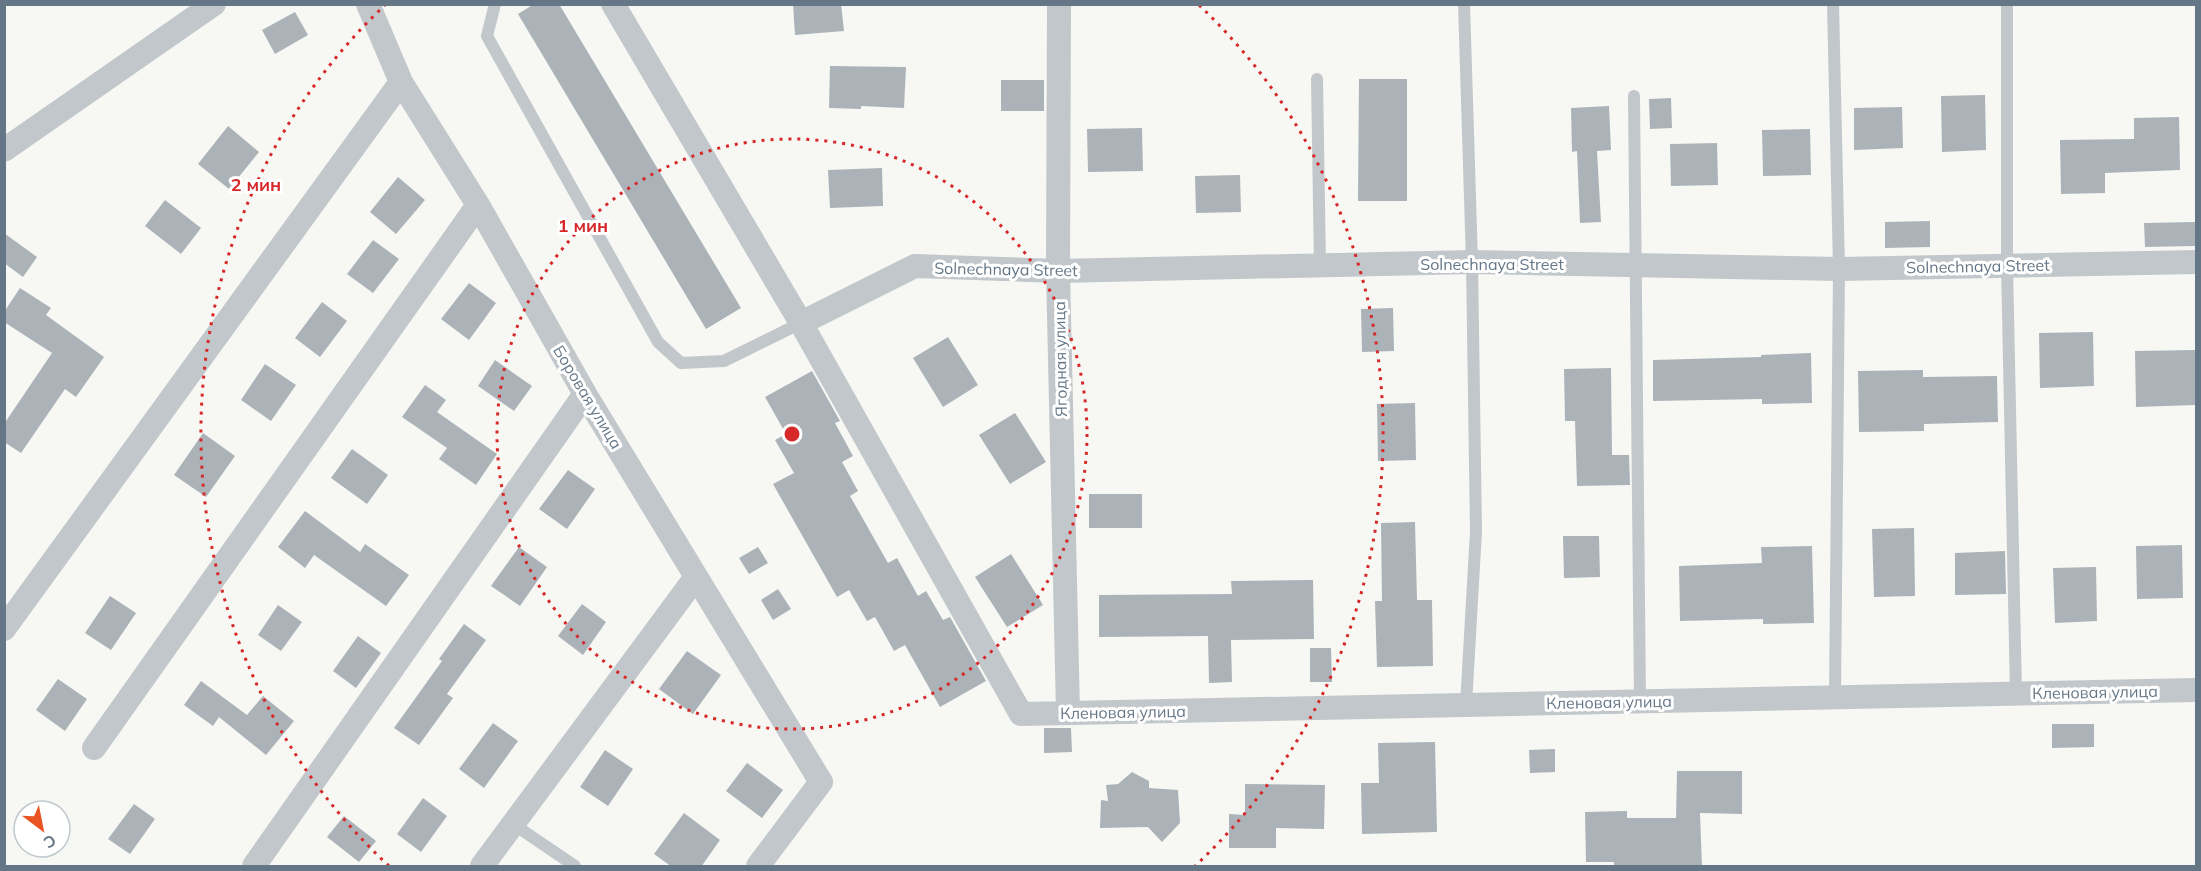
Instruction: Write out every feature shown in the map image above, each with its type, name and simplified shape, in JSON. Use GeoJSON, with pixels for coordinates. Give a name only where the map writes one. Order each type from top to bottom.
{"type":"FeatureCollection","features":[{"type":"Feature","properties":{"kind":"street"},"geometry":{"type":"LineString","coordinates":[[4,150],[214,4]]}},
{"type":"Feature","properties":{"kind":"street","name":"Боровая улица"},"geometry":{"type":"LineString","coordinates":[[368,4],[401,82],[478,205],[585,394],[820,782],[758,867]]}},
{"type":"Feature","properties":{"kind":"street"},"geometry":{"type":"LineString","coordinates":[[613,4],[801,323]]}},
{"type":"Feature","properties":{"kind":"street","name":"Ягодная улица"},"geometry":{"type":"LineString","coordinates":[[1059,4],[1059,271],[1068,713]]}},
{"type":"Feature","properties":{"kind":"street"},"geometry":{"type":"LineString","coordinates":[[4,629],[401,82]]}},
{"type":"Feature","properties":{"kind":"street"},"geometry":{"type":"LineString","coordinates":[[94,748],[478,205]]}},
{"type":"Feature","properties":{"kind":"street","name":"Solnechnaya Street"},"geometry":{"type":"LineString","coordinates":[[801,323],[915,266],[1059,271],[1472,262],[1839,269],[2196,261]]}},
{"type":"Feature","properties":{"kind":"street","name":"Кленовая улица"},"geometry":{"type":"LineString","coordinates":[[801,323],[1021,714],[2196,690]]}},
{"type":"Feature","properties":{"kind":"street"},"geometry":{"type":"LineString","coordinates":[[254,866],[585,394]]}},
{"type":"Feature","properties":{"kind":"street"},"geometry":{"type":"LineString","coordinates":[[482,867],[696,577]]}},
{"type":"Feature","properties":{"kind":"lane"},"geometry":{"type":"LineString","coordinates":[[495,4],[487,36],[658,342],[681,363],[724,361],[801,323]]}},
{"type":"Feature","properties":{"kind":"lane"},"geometry":{"type":"LineString","coordinates":[[1464,4],[1472,262],[1476,531],[1466,705]]}},
{"type":"Feature","properties":{"kind":"lane"},"geometry":{"type":"LineString","coordinates":[[1833,4],[1839,269],[1835,698]]}},
{"type":"Feature","properties":{"kind":"lane"},"geometry":{"type":"LineString","coordinates":[[2007,4],[2007,266],[2016,694]]}},
{"type":"Feature","properties":{"kind":"lane"},"geometry":{"type":"LineString","coordinates":[[1317,79],[1320,266]]}},
{"type":"Feature","properties":{"kind":"lane"},"geometry":{"type":"LineString","coordinates":[[1634,96],[1640,702]]}},
{"type":"Feature","properties":{"kind":"lane"},"geometry":{"type":"LineString","coordinates":[[513,824],[575,867]]}},
{"type":"Feature","properties":{"kind":"building"},"geometry":{"type":"Polygon","coordinates":[[[534,4],[559,4],[741,308],[706,329],[518,14],[534,4]]]}},
{"type":"Feature","properties":{"kind":"building"},"geometry":{"type":"Polygon","coordinates":[[[793,4],[841,4],[844,31],[795,35],[793,4]]]}},
{"type":"Feature","properties":{"kind":"building"},"geometry":{"type":"Polygon","coordinates":[[[295,12],[308,35],[275,54],[262,30],[295,12]]]}},
{"type":"Feature","properties":{"kind":"building"},"geometry":{"type":"Polygon","coordinates":[[[830,66],[906,67],[904,108],[861,106],[861,109],[829,108],[830,66]]]}},
{"type":"Feature","properties":{"kind":"building"},"geometry":{"type":"Polygon","coordinates":[[[1359,79],[1407,79],[1407,201],[1358,201],[1359,79]]]}},
{"type":"Feature","properties":{"kind":"building"},"geometry":{"type":"Polygon","coordinates":[[[1001,80],[1044,80],[1044,111],[1001,111],[1001,80]]]}},
{"type":"Feature","properties":{"kind":"building"},"geometry":{"type":"Polygon","coordinates":[[[1985,95],[1986,150],[1942,152],[1941,96],[1985,95]]]}},
{"type":"Feature","properties":{"kind":"building"},"geometry":{"type":"Polygon","coordinates":[[[1671,98],[1672,128],[1650,129],[1649,99],[1671,98]]]}},
{"type":"Feature","properties":{"kind":"building"},"geometry":{"type":"Polygon","coordinates":[[[1609,106],[1611,150],[1597,151],[1601,222],[1580,223],[1577,151],[1572,152],[1571,108],[1609,106]]]}},
{"type":"Feature","properties":{"kind":"building"},"geometry":{"type":"Polygon","coordinates":[[[1902,107],[1903,148],[1854,150],[1854,108],[1902,107]]]}},
{"type":"Feature","properties":{"kind":"building"},"geometry":{"type":"Polygon","coordinates":[[[2179,117],[2180,170],[2105,173],[2105,193],[2061,194],[2060,140],[2134,139],[2134,118],[2179,117]]]}},
{"type":"Feature","properties":{"kind":"building"},"geometry":{"type":"Polygon","coordinates":[[[228,126],[259,152],[229,189],[198,164],[228,126]]]}},
{"type":"Feature","properties":{"kind":"building"},"geometry":{"type":"Polygon","coordinates":[[[1142,128],[1143,171],[1088,172],[1087,129],[1142,128]]]}},
{"type":"Feature","properties":{"kind":"building"},"geometry":{"type":"Polygon","coordinates":[[[1810,129],[1811,175],[1763,176],[1762,130],[1810,129]]]}},
{"type":"Feature","properties":{"kind":"building"},"geometry":{"type":"Polygon","coordinates":[[[1717,143],[1718,185],[1671,186],[1670,144],[1717,143]]]}},
{"type":"Feature","properties":{"kind":"building"},"geometry":{"type":"Polygon","coordinates":[[[882,168],[883,206],[830,208],[828,170],[882,168]]]}},
{"type":"Feature","properties":{"kind":"building"},"geometry":{"type":"Polygon","coordinates":[[[1240,175],[1241,212],[1196,213],[1195,176],[1240,175]]]}},
{"type":"Feature","properties":{"kind":"building"},"geometry":{"type":"Polygon","coordinates":[[[398,177],[425,200],[396,234],[370,212],[398,177]]]}},
{"type":"Feature","properties":{"kind":"building"},"geometry":{"type":"Polygon","coordinates":[[[165,200],[201,228],[181,254],[145,226],[165,200]]]}},
{"type":"Feature","properties":{"kind":"building"},"geometry":{"type":"Polygon","coordinates":[[[1930,221],[1930,247],[1885,248],[1885,222],[1930,221]]]}},
{"type":"Feature","properties":{"kind":"building"},"geometry":{"type":"Polygon","coordinates":[[[2196,222],[2196,246],[2145,247],[2144,223],[2196,222]]]}},
{"type":"Feature","properties":{"kind":"building"},"geometry":{"type":"Polygon","coordinates":[[[4,233],[37,257],[23,277],[4,263],[4,233]]]}},
{"type":"Feature","properties":{"kind":"building"},"geometry":{"type":"Polygon","coordinates":[[[373,240],[399,259],[373,293],[347,274],[373,240]]]}},
{"type":"Feature","properties":{"kind":"building"},"geometry":{"type":"Polygon","coordinates":[[[469,283],[496,303],[469,340],[441,319],[469,283]]]}},
{"type":"Feature","properties":{"kind":"building"},"geometry":{"type":"Polygon","coordinates":[[[20,288],[51,308],[46,315],[104,357],[76,397],[65,389],[21,453],[4,442],[4,424],[52,353],[4,322],[4,312],[20,288]]]}},
{"type":"Feature","properties":{"kind":"building"},"geometry":{"type":"Polygon","coordinates":[[[322,302],[347,321],[320,357],[295,338],[322,302]]]}},
{"type":"Feature","properties":{"kind":"building"},"geometry":{"type":"Polygon","coordinates":[[[1393,308],[1394,351],[1362,352],[1361,309],[1393,308]]]}},
{"type":"Feature","properties":{"kind":"building"},"geometry":{"type":"Polygon","coordinates":[[[2093,332],[2094,386],[2040,388],[2039,333],[2093,332]]]}},
{"type":"Feature","properties":{"kind":"building"},"geometry":{"type":"Polygon","coordinates":[[[948,337],[978,385],[943,407],[913,358],[948,337]]]}},
{"type":"Feature","properties":{"kind":"building"},"geometry":{"type":"Polygon","coordinates":[[[2196,350],[2196,405],[2136,407],[2135,351],[2196,350]]]}},
{"type":"Feature","properties":{"kind":"building"},"geometry":{"type":"Polygon","coordinates":[[[1811,353],[1812,403],[1762,404],[1762,399],[1653,401],[1653,360],[1811,353]]]}},
{"type":"Feature","properties":{"kind":"building"},"geometry":{"type":"Polygon","coordinates":[[[495,360],[532,386],[514,411],[478,386],[495,360]]]}},
{"type":"Feature","properties":{"kind":"building"},"geometry":{"type":"Polygon","coordinates":[[[265,364],[296,385],[271,421],[241,400],[265,364]]]}},
{"type":"Feature","properties":{"kind":"building"},"geometry":{"type":"Polygon","coordinates":[[[1611,368],[1612,455],[1629,455],[1630,485],[1577,486],[1575,421],[1565,421],[1564,369],[1611,368]]]}},
{"type":"Feature","properties":{"kind":"building"},"geometry":{"type":"Polygon","coordinates":[[[1923,370],[1923,377],[1997,376],[1998,422],[1924,424],[1924,431],[1859,432],[1858,371],[1923,370]]]}},
{"type":"Feature","properties":{"kind":"building"},"geometry":{"type":"Polygon","coordinates":[[[812,371],[840,421],[835,423],[853,456],[842,462],[858,491],[850,496],[888,563],[897,558],[918,596],[926,591],[943,620],[950,617],[986,681],[940,707],[905,645],[894,651],[875,617],[867,621],[849,590],[837,597],[773,484],[794,473],[775,440],[786,434],[765,397],[812,371]]]}},
{"type":"Feature","properties":{"kind":"building"},"geometry":{"type":"Polygon","coordinates":[[[425,385],[446,400],[437,412],[497,454],[476,485],[439,459],[447,448],[402,417],[425,385]]]}},
{"type":"Feature","properties":{"kind":"building"},"geometry":{"type":"Polygon","coordinates":[[[1415,403],[1416,460],[1378,461],[1377,404],[1415,403]]]}},
{"type":"Feature","properties":{"kind":"building"},"geometry":{"type":"Polygon","coordinates":[[[1015,413],[1046,462],[1010,484],[979,435],[1015,413]]]}},
{"type":"Feature","properties":{"kind":"building"},"geometry":{"type":"Polygon","coordinates":[[[203,433],[235,456],[206,497],[174,475],[203,433]]]}},
{"type":"Feature","properties":{"kind":"building"},"geometry":{"type":"Polygon","coordinates":[[[352,449],[388,475],[367,504],[331,478],[352,449]]]}},
{"type":"Feature","properties":{"kind":"building"},"geometry":{"type":"Polygon","coordinates":[[[568,470],[595,489],[567,529],[539,509],[568,470]]]}},
{"type":"Feature","properties":{"kind":"building"},"geometry":{"type":"Polygon","coordinates":[[[1089,494],[1142,494],[1142,528],[1089,528],[1089,494]]]}},
{"type":"Feature","properties":{"kind":"building"},"geometry":{"type":"Polygon","coordinates":[[[305,511],[360,552],[365,544],[409,575],[386,606],[314,555],[305,568],[278,547],[305,511]]]}},
{"type":"Feature","properties":{"kind":"building"},"geometry":{"type":"Polygon","coordinates":[[[1415,522],[1417,600],[1432,600],[1433,666],[1377,667],[1375,601],[1382,601],[1381,523],[1415,522]]]}},
{"type":"Feature","properties":{"kind":"building"},"geometry":{"type":"Polygon","coordinates":[[[1914,528],[1915,596],[1874,597],[1872,529],[1914,528]]]}},
{"type":"Feature","properties":{"kind":"building"},"geometry":{"type":"Polygon","coordinates":[[[1563,536],[1599,536],[1600,577],[1564,578],[1563,536]]]}},
{"type":"Feature","properties":{"kind":"building"},"geometry":{"type":"Polygon","coordinates":[[[2182,545],[2183,598],[2137,599],[2136,546],[2182,545]]]}},
{"type":"Feature","properties":{"kind":"building"},"geometry":{"type":"Polygon","coordinates":[[[1812,546],[1814,623],[1763,624],[1763,619],[1680,621],[1679,566],[1762,563],[1761,547],[1812,546]]]}},
{"type":"Feature","properties":{"kind":"building"},"geometry":{"type":"Polygon","coordinates":[[[519,547],[547,567],[520,606],[491,586],[519,547]]]}},
{"type":"Feature","properties":{"kind":"building"},"geometry":{"type":"Polygon","coordinates":[[[758,547],[768,563],[749,574],[739,558],[758,547]]]}},
{"type":"Feature","properties":{"kind":"building"},"geometry":{"type":"Polygon","coordinates":[[[2005,551],[2006,594],[1955,595],[1955,553],[2005,551]]]}},
{"type":"Feature","properties":{"kind":"building"},"geometry":{"type":"Polygon","coordinates":[[[1011,554],[1043,605],[1007,627],[975,577],[1011,554]]]}},
{"type":"Feature","properties":{"kind":"building"},"geometry":{"type":"Polygon","coordinates":[[[2096,567],[2097,621],[2055,623],[2053,568],[2096,567]]]}},
{"type":"Feature","properties":{"kind":"building"},"geometry":{"type":"Polygon","coordinates":[[[1313,580],[1314,639],[1231,640],[1232,682],[1209,683],[1208,636],[1099,637],[1099,595],[1232,594],[1231,581],[1313,580]]]}},
{"type":"Feature","properties":{"kind":"building"},"geometry":{"type":"Polygon","coordinates":[[[778,589],[791,609],[773,620],[761,600],[778,589]]]}},
{"type":"Feature","properties":{"kind":"building"},"geometry":{"type":"Polygon","coordinates":[[[110,596],[136,613],[111,650],[85,633],[110,596]]]}},
{"type":"Feature","properties":{"kind":"building"},"geometry":{"type":"Polygon","coordinates":[[[582,604],[606,622],[583,655],[558,636],[582,604]]]}},
{"type":"Feature","properties":{"kind":"building"},"geometry":{"type":"Polygon","coordinates":[[[278,605],[302,622],[281,651],[258,635],[278,605]]]}},
{"type":"Feature","properties":{"kind":"building"},"geometry":{"type":"Polygon","coordinates":[[[464,624],[486,640],[447,694],[453,698],[419,745],[394,728],[442,661],[439,659],[464,624]]]}},
{"type":"Feature","properties":{"kind":"building"},"geometry":{"type":"Polygon","coordinates":[[[358,636],[381,653],[356,688],[333,671],[358,636]]]}},
{"type":"Feature","properties":{"kind":"building"},"geometry":{"type":"Polygon","coordinates":[[[1310,648],[1331,648],[1332,682],[1310,682],[1310,648]]]}},
{"type":"Feature","properties":{"kind":"building"},"geometry":{"type":"Polygon","coordinates":[[[687,651],[721,675],[693,714],[659,689],[687,651]]]}},
{"type":"Feature","properties":{"kind":"building"},"geometry":{"type":"Polygon","coordinates":[[[58,679],[87,699],[65,731],[36,710],[58,679]]]}},
{"type":"Feature","properties":{"kind":"building"},"geometry":{"type":"Polygon","coordinates":[[[201,681],[247,715],[263,696],[294,721],[266,755],[219,717],[213,726],[184,705],[201,681]]]}},
{"type":"Feature","properties":{"kind":"building"},"geometry":{"type":"Polygon","coordinates":[[[493,723],[518,741],[484,788],[459,769],[493,723]]]}},
{"type":"Feature","properties":{"kind":"building"},"geometry":{"type":"Polygon","coordinates":[[[2052,724],[2094,724],[2094,747],[2052,748],[2052,724]]]}},
{"type":"Feature","properties":{"kind":"building"},"geometry":{"type":"Polygon","coordinates":[[[1044,728],[1071,728],[1072,752],[1044,753],[1044,728]]]}},
{"type":"Feature","properties":{"kind":"building"},"geometry":{"type":"Polygon","coordinates":[[[1435,742],[1437,832],[1362,834],[1361,783],[1379,783],[1378,743],[1435,742]]]}},
{"type":"Feature","properties":{"kind":"building"},"geometry":{"type":"Polygon","coordinates":[[[1555,749],[1555,772],[1530,773],[1529,750],[1555,749]]]}},
{"type":"Feature","properties":{"kind":"building"},"geometry":{"type":"Polygon","coordinates":[[[605,750],[633,769],[608,806],[580,787],[605,750]]]}},
{"type":"Feature","properties":{"kind":"building"},"geometry":{"type":"Polygon","coordinates":[[[747,763],[783,790],[762,818],[726,791],[747,763]]]}},
{"type":"Feature","properties":{"kind":"building"},"geometry":{"type":"Polygon","coordinates":[[[1677,771],[1742,771],[1742,814],[1700,813],[1702,867],[1614,867],[1614,862],[1586,862],[1585,812],[1627,811],[1627,818],[1676,818],[1677,771]]]}},
{"type":"Feature","properties":{"kind":"building"},"geometry":{"type":"Polygon","coordinates":[[[1132,772],[1149,781],[1149,788],[1178,790],[1180,823],[1162,842],[1148,827],[1100,828],[1101,800],[1108,801],[1106,785],[1118,784],[1132,772]]]}},
{"type":"Feature","properties":{"kind":"building"},"geometry":{"type":"Polygon","coordinates":[[[1245,784],[1325,785],[1324,829],[1276,828],[1276,848],[1229,848],[1229,814],[1245,815],[1245,784]]]}},
{"type":"Feature","properties":{"kind":"building"},"geometry":{"type":"Polygon","coordinates":[[[423,798],[447,816],[421,852],[397,834],[423,798]]]}},
{"type":"Feature","properties":{"kind":"building"},"geometry":{"type":"Polygon","coordinates":[[[134,804],[155,819],[130,854],[108,839],[134,804]]]}},
{"type":"Feature","properties":{"kind":"building"},"geometry":{"type":"Polygon","coordinates":[[[684,813],[720,840],[701,867],[672,867],[654,854],[684,813]]]}},
{"type":"Feature","properties":{"kind":"building"},"geometry":{"type":"Polygon","coordinates":[[[344,816],[376,841],[359,862],[327,837],[344,816]]]}}]}
